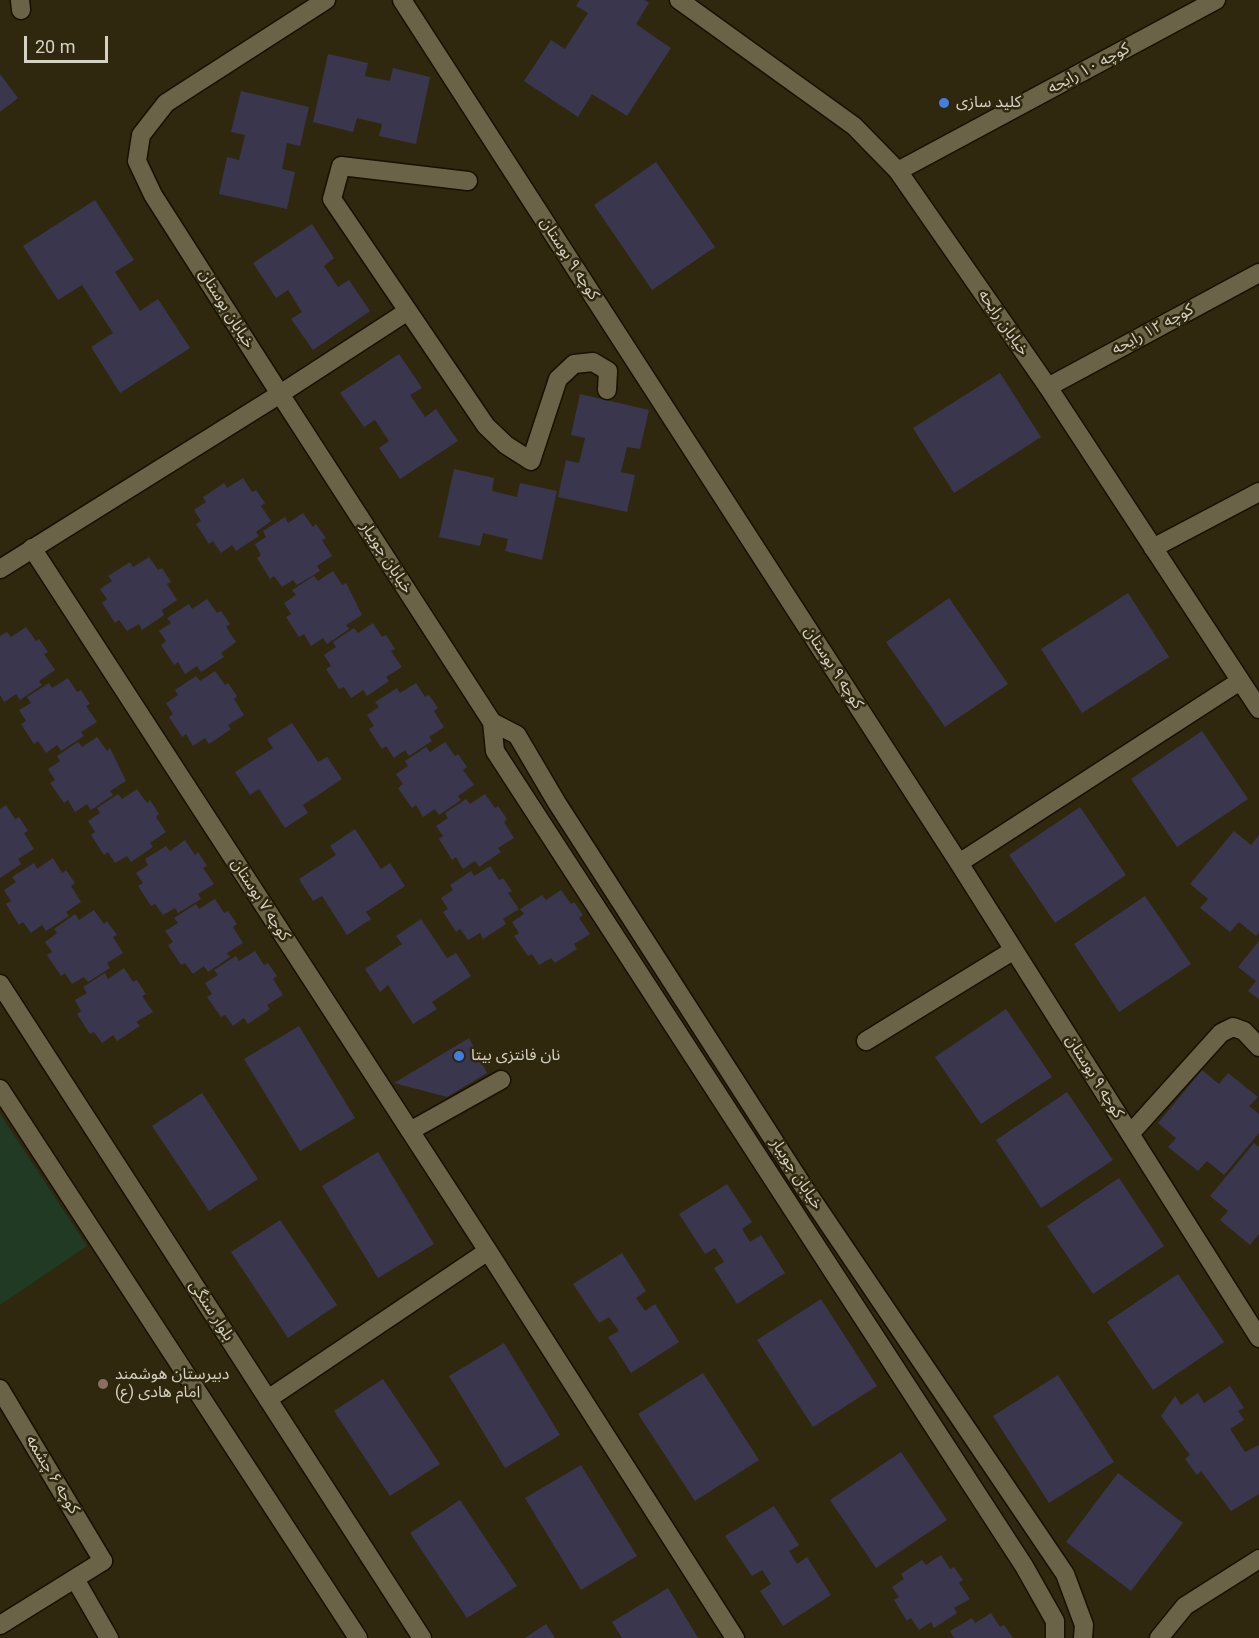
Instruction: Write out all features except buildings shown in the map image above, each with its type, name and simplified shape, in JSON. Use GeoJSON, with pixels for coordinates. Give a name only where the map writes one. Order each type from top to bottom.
{"type":"FeatureCollection","features":[{"type":"Feature","properties":{"kind":"street","name":"خیابان بوستان"},"geometry":{"type":"LineString","coordinates":[[280,394],[153,195],[137,161],[141,135],[165,103],[326,0]]}},
{"type":"Feature","properties":{"kind":"street","name":"کوچه ۹ بوستان"},"geometry":{"type":"LineString","coordinates":[[402,0],[959,863],[1259,1338]]}},
{"type":"Feature","properties":{"kind":"street","name":"خیابان رایحه"},"geometry":{"type":"LineString","coordinates":[[679,0],[854,126],[898,171],[1048,387],[1258,707]]}},
{"type":"Feature","properties":{"kind":"street","name":"کوچه ۱۰ رایحه"},"geometry":{"type":"LineString","coordinates":[[898,171],[1216,0]]}},
{"type":"Feature","properties":{"kind":"street"},"geometry":{"type":"LineString","coordinates":[[468,181],[341,166],[332,199],[486,426],[506,445],[531,461],[558,379],[574,364],[593,362],[608,371],[607,390]]}},
{"type":"Feature","properties":{"kind":"street","name":"کوچه ۱۲ رایحه"},"geometry":{"type":"LineString","coordinates":[[1048,387],[1259,273]]}},
{"type":"Feature","properties":{"kind":"street"},"geometry":{"type":"LineString","coordinates":[[0,569],[408,311]]}},
{"type":"Feature","properties":{"kind":"street","name":"خیابان جویبار"},"geometry":{"type":"LineString","coordinates":[[280,394],[492,722],[495,751],[1024,1566],[1055,1621],[1055,1638]]}},
{"type":"Feature","properties":{"kind":"street"},"geometry":{"type":"LineString","coordinates":[[1153,548],[1259,492]]}},
{"type":"Feature","properties":{"kind":"street","name":"کوچه ۷ بوستان"},"geometry":{"type":"LineString","coordinates":[[32,548],[488,1251],[735,1638]]}},
{"type":"Feature","properties":{"kind":"street"},"geometry":{"type":"LineString","coordinates":[[959,863],[1240,681]]}},
{"type":"Feature","properties":{"kind":"street","name":"خیابان جویبار"},"geometry":{"type":"LineString","coordinates":[[492,722],[517,735],[557,803],[805,1189],[1065,1574],[1084,1625],[1083,1638]]}},
{"type":"Feature","properties":{"kind":"street"},"geometry":{"type":"LineString","coordinates":[[866,1041],[1014,950]]}},
{"type":"Feature","properties":{"kind":"street","name":"بلوار سنگی"},"geometry":{"type":"LineString","coordinates":[[0,984],[422,1638]]}},
{"type":"Feature","properties":{"kind":"street"},"geometry":{"type":"LineString","coordinates":[[1130,1134],[1221,1033],[1233,1027],[1244,1031],[1259,1047]]}},
{"type":"Feature","properties":{"kind":"street"},"geometry":{"type":"LineString","coordinates":[[410,1131],[501,1080]]}},
{"type":"Feature","properties":{"kind":"street"},"geometry":{"type":"LineString","coordinates":[[0,1089],[358,1638]]}},
{"type":"Feature","properties":{"kind":"street"},"geometry":{"type":"LineString","coordinates":[[268,1399],[488,1251]]}},
{"type":"Feature","properties":{"kind":"street","name":"کوچه ۶ چشمه"},"geometry":{"type":"LineString","coordinates":[[0,1389],[103,1561],[75,1579]]}},
{"type":"Feature","properties":{"kind":"street"},"geometry":{"type":"LineString","coordinates":[[1158,1638],[1185,1606],[1259,1559]]}},
{"type":"Feature","properties":{"kind":"street"},"geometry":{"type":"LineString","coordinates":[[0,1625],[75,1579],[109,1638]]}},
{"type":"Feature","properties":{"kind":"green space"},"geometry":{"type":"Polygon","coordinates":[[[0,1114],[87,1246],[0,1305],[0,1114]]]}},
{"type":"Feature","properties":{"kind":"place","name":"کلید سازی"},"geometry":{"type":"Point","coordinates":[944,103]}},
{"type":"Feature","properties":{"kind":"place","name":"نان فانتزی بیتا"},"geometry":{"type":"Point","coordinates":[459,1056]}},
{"type":"Feature","properties":{"kind":"place","name":"دبیرستان هوشمند امام هادی (ع)"},"geometry":{"type":"Point","coordinates":[103,1384]}}]}
